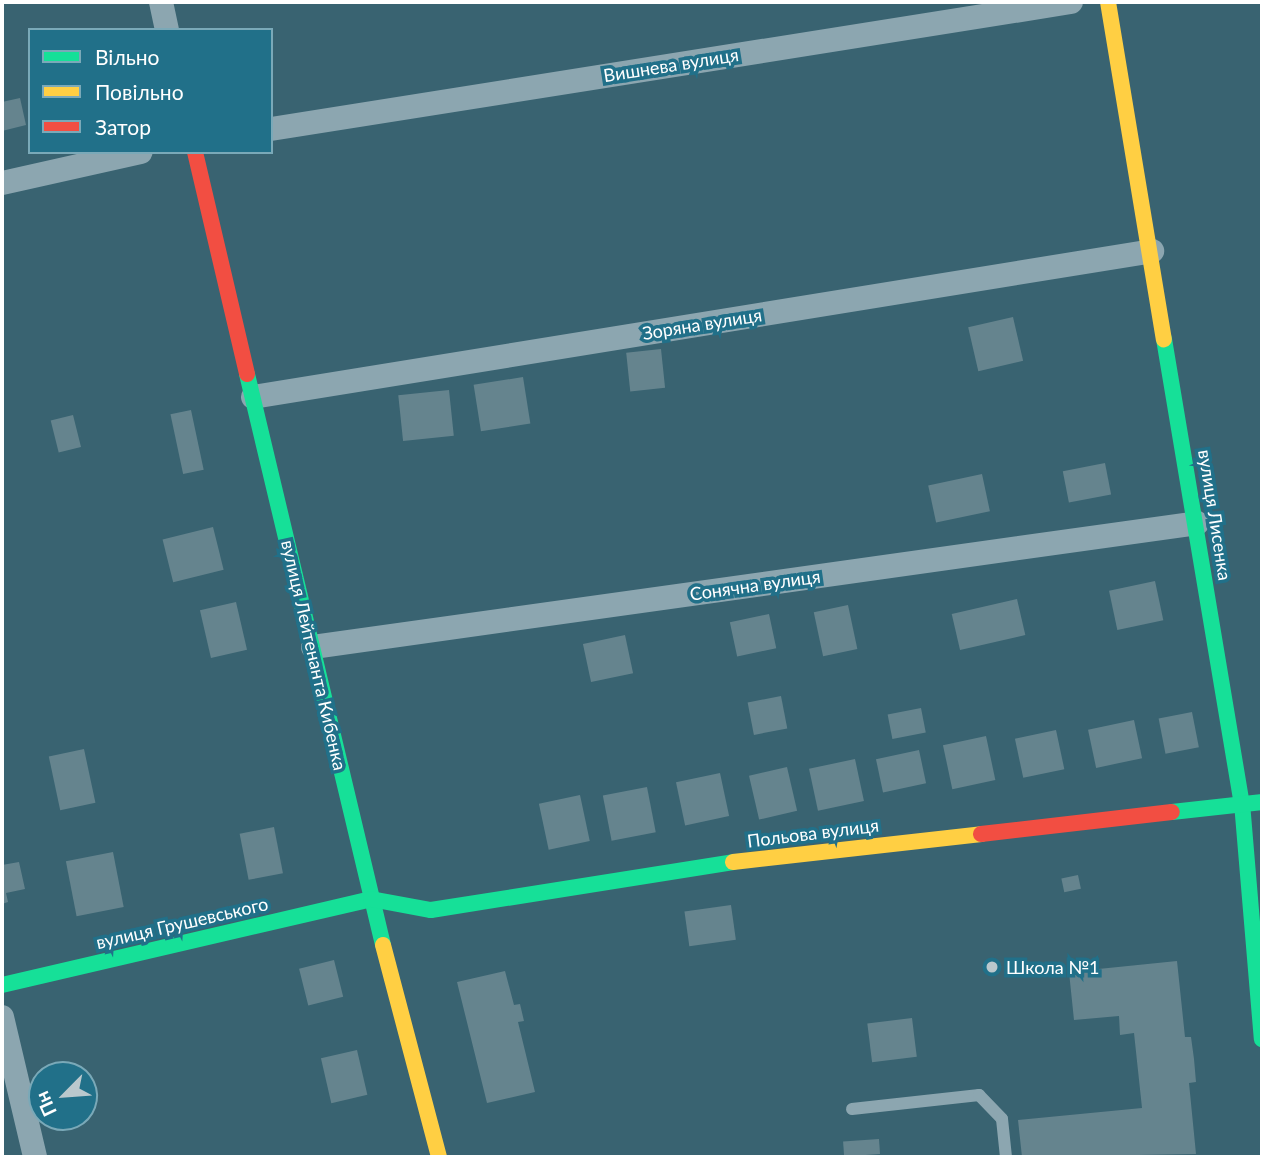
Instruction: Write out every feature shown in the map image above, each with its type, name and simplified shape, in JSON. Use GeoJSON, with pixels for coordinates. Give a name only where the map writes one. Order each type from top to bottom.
{"type":"FeatureCollection","features":[{"type":"Feature","properties":{"kind":"street"},"geometry":{"type":"LineString","coordinates":[[160,2],[166,28]]}},
{"type":"Feature","properties":{"kind":"street","name":"Вишнева вулиця"},"geometry":{"type":"LineString","coordinates":[[273,129],[1071,2]]}},
{"type":"Feature","properties":{"kind":"street","name":"вулиця Лисенка"},"geometry":{"type":"LineString","coordinates":[[1108,2],[1198,523],[1242,803],[1262,1038]]}},
{"type":"Feature","properties":{"kind":"street"},"geometry":{"type":"LineString","coordinates":[[2,183],[132,154]]}},
{"type":"Feature","properties":{"kind":"street","name":"вулиця Лейтенанта Кибенка"},"geometry":{"type":"LineString","coordinates":[[195,154],[370,899],[439,1157]]}},
{"type":"Feature","properties":{"kind":"street","name":"Зоряна вулиця"},"geometry":{"type":"LineString","coordinates":[[253,397],[1152,251]]}},
{"type":"Feature","properties":{"kind":"street","name":"Сонячна вулиця"},"geometry":{"type":"LineString","coordinates":[[313,647],[1198,523]]}},
{"type":"Feature","properties":{"kind":"street","name":"Польова вулиця"},"geometry":{"type":"LineString","coordinates":[[370,899],[431,909],[652,872],[1262,802]]}},
{"type":"Feature","properties":{"kind":"street","name":"вулиця Грушевського"},"geometry":{"type":"LineString","coordinates":[[2,985],[370,899]]}},
{"type":"Feature","properties":{"kind":"street"},"geometry":{"type":"LineString","coordinates":[[2,1017],[35,1157]]}},
{"type":"Feature","properties":{"kind":"lane"},"geometry":{"type":"LineString","coordinates":[[852,1109],[979,1095],[1002,1119],[1006,1157]]}},
{"type":"Feature","properties":{"kind":"building"},"geometry":{"type":"Polygon","coordinates":[[[20,98],[26,125],[2,131],[2,102],[20,98]]]}},
{"type":"Feature","properties":{"kind":"building"},"geometry":{"type":"Polygon","coordinates":[[[1013,317],[1023,361],[978,371],[968,327],[1013,317]]]}},
{"type":"Feature","properties":{"kind":"building"},"geometry":{"type":"Polygon","coordinates":[[[661,349],[665,388],[630,391],[626,353],[661,349]]]}},
{"type":"Feature","properties":{"kind":"building"},"geometry":{"type":"Polygon","coordinates":[[[523,377],[530,423],[481,431],[474,385],[523,377]]]}},
{"type":"Feature","properties":{"kind":"building"},"geometry":{"type":"Polygon","coordinates":[[[449,390],[454,436],[403,441],[398,395],[449,390]]]}},
{"type":"Feature","properties":{"kind":"building"},"geometry":{"type":"Polygon","coordinates":[[[191,410],[204,470],[183,474],[170,414],[191,410]]]}},
{"type":"Feature","properties":{"kind":"building"},"geometry":{"type":"Polygon","coordinates":[[[73,415],[81,447],[59,453],[51,421],[73,415]]]}},
{"type":"Feature","properties":{"kind":"building"},"geometry":{"type":"Polygon","coordinates":[[[1105,463],[1111,494],[1069,503],[1063,471],[1105,463]]]}},
{"type":"Feature","properties":{"kind":"building"},"geometry":{"type":"Polygon","coordinates":[[[982,474],[990,511],[936,523],[928,485],[982,474]]]}},
{"type":"Feature","properties":{"kind":"building"},"geometry":{"type":"Polygon","coordinates":[[[213,527],[224,570],[173,582],[163,540],[213,527]]]}},
{"type":"Feature","properties":{"kind":"building"},"geometry":{"type":"Polygon","coordinates":[[[1155,581],[1163,620],[1117,630],[1109,591],[1155,581]]]}},
{"type":"Feature","properties":{"kind":"building"},"geometry":{"type":"Polygon","coordinates":[[[1017,599],[1025,635],[960,650],[952,614],[1017,599]]]}},
{"type":"Feature","properties":{"kind":"building"},"geometry":{"type":"Polygon","coordinates":[[[236,602],[247,650],[211,658],[200,610],[236,602]]]}},
{"type":"Feature","properties":{"kind":"building"},"geometry":{"type":"Polygon","coordinates":[[[848,605],[857,649],[823,656],[814,612],[848,605]]]}},
{"type":"Feature","properties":{"kind":"building"},"geometry":{"type":"Polygon","coordinates":[[[769,614],[776,648],[737,657],[730,622],[769,614]]]}},
{"type":"Feature","properties":{"kind":"building"},"geometry":{"type":"Polygon","coordinates":[[[625,635],[633,673],[591,682],[583,644],[625,635]]]}},
{"type":"Feature","properties":{"kind":"building"},"geometry":{"type":"Polygon","coordinates":[[[781,696],[787,728],[754,735],[748,702],[781,696]]]}},
{"type":"Feature","properties":{"kind":"building"},"geometry":{"type":"Polygon","coordinates":[[[921,708],[926,733],[892,739],[888,714],[921,708]]]}},
{"type":"Feature","properties":{"kind":"building"},"geometry":{"type":"Polygon","coordinates":[[[1192,712],[1199,747],[1165,754],[1159,718],[1192,712]]]}},
{"type":"Feature","properties":{"kind":"building"},"geometry":{"type":"Polygon","coordinates":[[[1134,720],[1142,758],[1096,768],[1088,730],[1134,720]]]}},
{"type":"Feature","properties":{"kind":"building"},"geometry":{"type":"Polygon","coordinates":[[[1056,730],[1064,769],[1023,778],[1015,739],[1056,730]]]}},
{"type":"Feature","properties":{"kind":"building"},"geometry":{"type":"Polygon","coordinates":[[[986,736],[995,780],[952,789],[943,745],[986,736]]]}},
{"type":"Feature","properties":{"kind":"building"},"geometry":{"type":"Polygon","coordinates":[[[84,749],[95,803],[60,810],[49,756],[84,749]]]}},
{"type":"Feature","properties":{"kind":"building"},"geometry":{"type":"Polygon","coordinates":[[[919,750],[926,783],[883,792],[876,759],[919,750]]]}},
{"type":"Feature","properties":{"kind":"building"},"geometry":{"type":"Polygon","coordinates":[[[855,759],[864,801],[818,811],[809,769],[855,759]]]}},
{"type":"Feature","properties":{"kind":"building"},"geometry":{"type":"Polygon","coordinates":[[[787,767],[797,811],[759,820],[749,776],[787,767]]]}},
{"type":"Feature","properties":{"kind":"building"},"geometry":{"type":"Polygon","coordinates":[[[720,773],[729,816],[685,825],[676,782],[720,773]]]}},
{"type":"Feature","properties":{"kind":"building"},"geometry":{"type":"Polygon","coordinates":[[[647,787],[656,832],[612,841],[603,796],[647,787]]]}},
{"type":"Feature","properties":{"kind":"building"},"geometry":{"type":"Polygon","coordinates":[[[580,795],[590,841],[549,850],[539,804],[580,795]]]}},
{"type":"Feature","properties":{"kind":"building"},"geometry":{"type":"Polygon","coordinates":[[[274,827],[283,873],[249,880],[240,834],[274,827]]]}},
{"type":"Feature","properties":{"kind":"building"},"geometry":{"type":"Polygon","coordinates":[[[113,852],[124,907],[77,916],[66,861],[113,852]]]}},
{"type":"Feature","properties":{"kind":"building"},"geometry":{"type":"Polygon","coordinates":[[[19,862],[25,889],[6,893],[8,902],[2,904],[2,865],[19,862]]]}},
{"type":"Feature","properties":{"kind":"building"},"geometry":{"type":"Polygon","coordinates":[[[1078,875],[1081,889],[1064,892],[1061,879],[1078,875]]]}},
{"type":"Feature","properties":{"kind":"building"},"geometry":{"type":"Polygon","coordinates":[[[731,905],[736,940],[689,946],[684,912],[731,905]]]}},
{"type":"Feature","properties":{"kind":"building"},"geometry":{"type":"Polygon","coordinates":[[[334,960],[343,997],[308,1006],[299,969],[334,960]]]}},
{"type":"Feature","properties":{"kind":"building"},"geometry":{"type":"Polygon","coordinates":[[[1177,961],[1185,1037],[1191,1037],[1194,1059],[1196,1082],[1189,1083],[1196,1154],[1022,1157],[1018,1120],[1142,1108],[1134,1033],[1120,1035],[1119,1016],[1074,1020],[1069,972],[1177,961]]]}},
{"type":"Feature","properties":{"kind":"building"},"geometry":{"type":"Polygon","coordinates":[[[505,971],[514,1005],[520,1004],[524,1021],[518,1022],[535,1092],[487,1103],[457,982],[505,971]]]}},
{"type":"Feature","properties":{"kind":"building"},"geometry":{"type":"Polygon","coordinates":[[[912,1018],[917,1057],[872,1062],[867,1023],[912,1018]]]}},
{"type":"Feature","properties":{"kind":"building"},"geometry":{"type":"Polygon","coordinates":[[[357,1050],[367,1095],[331,1103],[321,1058],[357,1050]]]}},
{"type":"Feature","properties":{"kind":"building"},"geometry":{"type":"Polygon","coordinates":[[[879,1139],[880,1154],[844,1156],[843,1142],[879,1139]]]}},
{"type":"Feature","properties":{"kind":"traffic: fast"},"geometry":{"type":"LineString","coordinates":[[1164,339],[1242,803],[1262,1039]]}},
{"type":"Feature","properties":{"kind":"traffic: fast"},"geometry":{"type":"LineString","coordinates":[[247,374],[383,945]]}},
{"type":"Feature","properties":{"kind":"traffic: fast"},"geometry":{"type":"LineString","coordinates":[[1172,812],[1262,802]]}},
{"type":"Feature","properties":{"kind":"traffic: fast"},"geometry":{"type":"LineString","coordinates":[[2,985],[371,899],[431,910],[733,862]]}},
{"type":"Feature","properties":{"kind":"traffic: slow"},"geometry":{"type":"LineString","coordinates":[[1108,2],[1164,339]]}},
{"type":"Feature","properties":{"kind":"traffic: slow"},"geometry":{"type":"LineString","coordinates":[[733,862],[981,834]]}},
{"type":"Feature","properties":{"kind":"traffic: slow"},"geometry":{"type":"LineString","coordinates":[[383,945],[439,1157]]}},
{"type":"Feature","properties":{"kind":"traffic: jam"},"geometry":{"type":"LineString","coordinates":[[195,154],[247,374]]}},
{"type":"Feature","properties":{"kind":"traffic: jam"},"geometry":{"type":"LineString","coordinates":[[981,834],[1172,812]]}},
{"type":"Feature","properties":{"kind":"place","name":"Школа №1"},"geometry":{"type":"Point","coordinates":[992,967]}}]}
